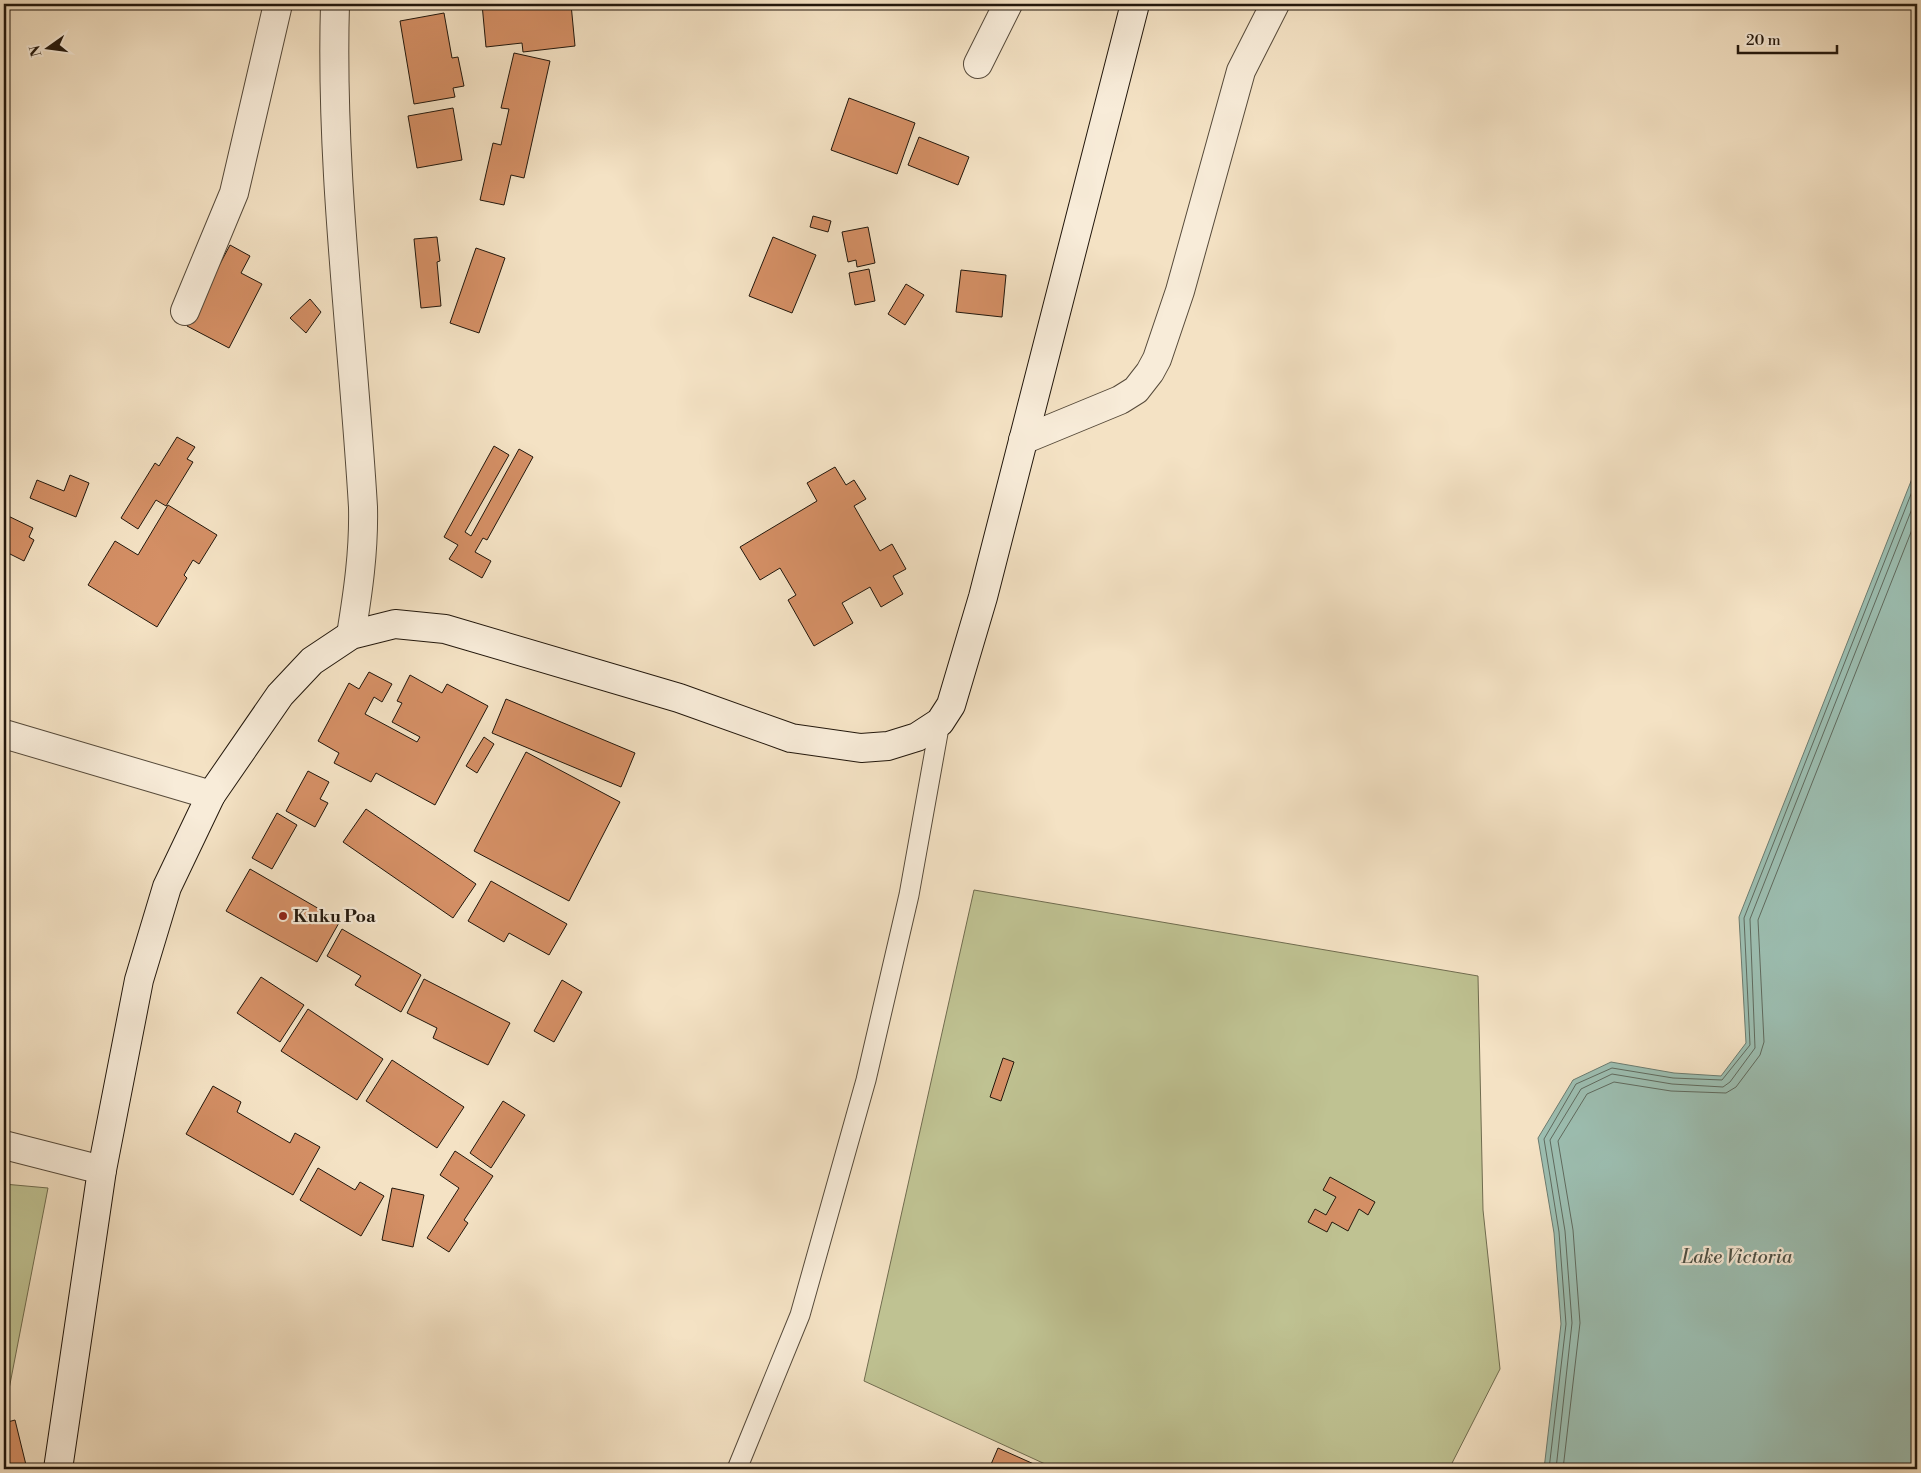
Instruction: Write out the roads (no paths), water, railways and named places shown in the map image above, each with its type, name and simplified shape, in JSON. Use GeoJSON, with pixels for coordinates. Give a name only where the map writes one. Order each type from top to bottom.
{"type":"FeatureCollection","features":[{"type":"Feature","properties":{"kind":"street"},"geometry":{"type":"LineString","coordinates":[[185,311],[234,193],[278,4]]}},
{"type":"Feature","properties":{"kind":"street"},"geometry":{"type":"LineString","coordinates":[[335,4],[333,77],[337,174],[363,507],[364,544],[351,635]]}},
{"type":"Feature","properties":{"kind":"street"},"geometry":{"type":"LineString","coordinates":[[978,64],[1008,4]]}},
{"type":"Feature","properties":{"kind":"street"},"geometry":{"type":"LineString","coordinates":[[58,1469],[102,1170],[139,980],[167,886],[211,795],[280,696],[312,661],[351,635],[395,624],[445,629],[679,698],[791,738],[861,748],[888,746],[917,737],[940,722],[951,705],[983,597],[1135,4]]}},
{"type":"Feature","properties":{"kind":"street"},"geometry":{"type":"LineString","coordinates":[[1023,440],[1120,400],[1136,390],[1150,372],[1157,359],[1180,291],[1241,71],[1275,4]]}},
{"type":"Feature","properties":{"kind":"street"},"geometry":{"type":"LineString","coordinates":[[4,734],[211,795]]}},
{"type":"Feature","properties":{"kind":"street"},"geometry":{"type":"LineString","coordinates":[[4,1145],[102,1170]]}},
{"type":"Feature","properties":{"kind":"lane"},"geometry":{"type":"LineString","coordinates":[[737,1469],[800,1315],[866,1080],[909,895],[940,722]]}},
{"type":"Feature","properties":{"kind":"water","name":"Lake Victoria"},"geometry":{"type":"Polygon","coordinates":[[[1917,466],[1917,1469],[1544,1469],[1561,1324],[1554,1233],[1538,1138],[1573,1080],[1611,1062],[1674,1073],[1721,1076],[1746,1043],[1739,917],[1917,466]]]}},
{"type":"Feature","properties":{"kind":"place","name":"Kuku Poa"},"geometry":{"type":"Point","coordinates":[283,916]}}]}
